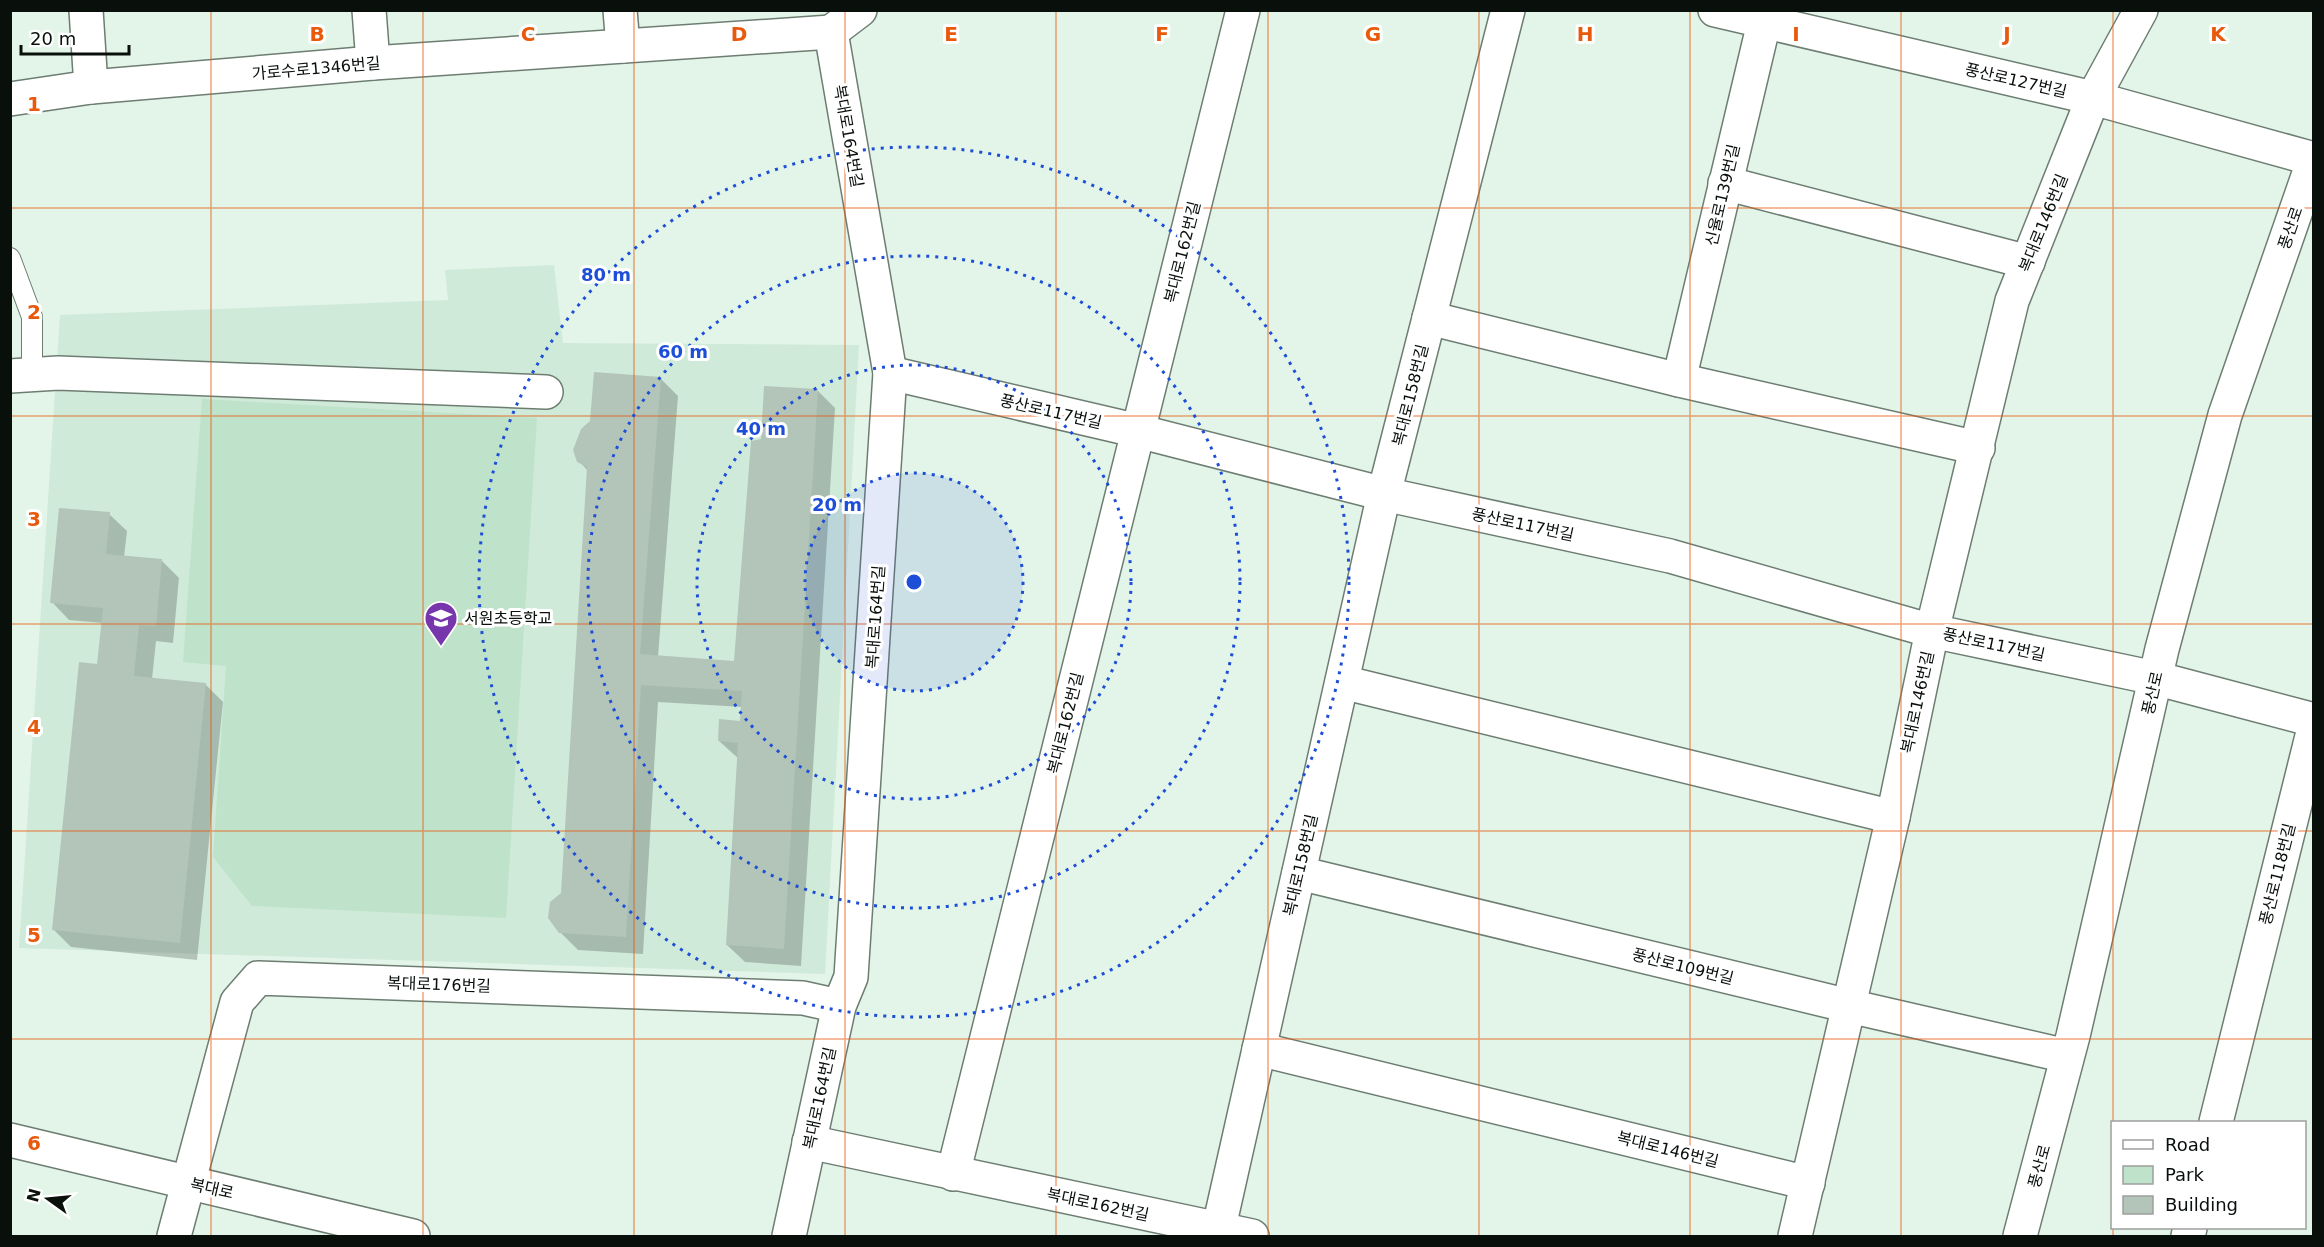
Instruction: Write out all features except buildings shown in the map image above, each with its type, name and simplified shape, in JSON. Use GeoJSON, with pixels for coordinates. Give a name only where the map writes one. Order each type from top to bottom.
{"type":"FeatureCollection","features":[{"type":"Feature","properties":{"kind":"street"},"geometry":{"type":"LineString","coordinates":[[86,10],[91,87]]}},
{"type":"Feature","properties":{"kind":"street"},"geometry":{"type":"LineString","coordinates":[[369,10],[373,63]]}},
{"type":"Feature","properties":{"kind":"street"},"geometry":{"type":"LineString","coordinates":[[620,10],[622,46]]}},
{"type":"Feature","properties":{"kind":"street"},"geometry":{"type":"LineString","coordinates":[[831,32],[860,10]]}},
{"type":"Feature","properties":{"kind":"street","name":"복대로162번길"},"geometry":{"type":"LineString","coordinates":[[1218,1232],[953,1174],[1243,10]]}},
{"type":"Feature","properties":{"kind":"street","name":"복대로158번길"},"geometry":{"type":"LineString","coordinates":[[1218,1232],[1384,494],[1508,10]]}},
{"type":"Feature","properties":{"kind":"street","name":"풍산로127번길"},"geometry":{"type":"LineString","coordinates":[[1716,10],[1765,17],[2093,98],[2313,159]]}},
{"type":"Feature","properties":{"kind":"street","name":"복대로146번길"},"geometry":{"type":"LineString","coordinates":[[1795,1236],[1893,817],[1932,631],[2012,301],[2093,98],[2141,10]]}},
{"type":"Feature","properties":{"kind":"street","name":"신율로139번길"},"geometry":{"type":"LineString","coordinates":[[1679,380],[1765,17]]}},
{"type":"Feature","properties":{"kind":"street","name":"가로수로1346번길"},"geometry":{"type":"LineString","coordinates":[[10,99],[91,87],[373,63],[831,32]]}},
{"type":"Feature","properties":{"kind":"street","name":"복대로164번길"},"geometry":{"type":"LineString","coordinates":[[789,1236],[839,1006],[851,976],[890,373],[831,32]]}},
{"type":"Feature","properties":{"kind":"street","name":"풍산로"},"geometry":{"type":"LineString","coordinates":[[2027,1235],[2155,678],[2225,415],[2313,159]]}},
{"type":"Feature","properties":{"kind":"street"},"geometry":{"type":"LineString","coordinates":[[1725,183],[2028,262]]}},
{"type":"Feature","properties":{"kind":"street"},"geometry":{"type":"LineString","coordinates":[[1430,318],[1679,380],[1978,448]]}},
{"type":"Feature","properties":{"kind":"street","name":"풍산로117번길"},"geometry":{"type":"LineString","coordinates":[[890,373],[1137,431],[1384,494],[1670,556],[1932,631],[2155,678]]}},
{"type":"Feature","properties":{"kind":"street"},"geometry":{"type":"LineString","coordinates":[[21,376],[58,374],[546,392]]}},
{"type":"Feature","properties":{"kind":"street"},"geometry":{"type":"LineString","coordinates":[[2155,678],[2313,720]]}},
{"type":"Feature","properties":{"kind":"street"},"geometry":{"type":"LineString","coordinates":[[1342,682],[1893,817]]}},
{"type":"Feature","properties":{"kind":"street","name":"풍산로118번길"},"geometry":{"type":"LineString","coordinates":[[2216,1121],[2313,728]]}},
{"type":"Feature","properties":{"kind":"street","name":"풍산로109번길"},"geometry":{"type":"LineString","coordinates":[[1299,873],[1849,1006],[2067,1056]]}},
{"type":"Feature","properties":{"kind":"street","name":"복대로176번길"},"geometry":{"type":"LineString","coordinates":[[188,1183],[237,1002],[258,978],[803,998],[839,1006]]}},
{"type":"Feature","properties":{"kind":"street","name":"복대로146번길"},"geometry":{"type":"LineString","coordinates":[[1259,1049],[1808,1183]]}},
{"type":"Feature","properties":{"kind":"street","name":"복대로"},"geometry":{"type":"LineString","coordinates":[[10,1140],[413,1236]]}},
{"type":"Feature","properties":{"kind":"street"},"geometry":{"type":"LineString","coordinates":[[809,1142],[953,1174]]}},
{"type":"Feature","properties":{"kind":"street"},"geometry":{"type":"LineString","coordinates":[[174,1236],[188,1183]]}},
{"type":"Feature","properties":{"kind":"street"},"geometry":{"type":"LineString","coordinates":[[1218,1232],[1252,1236]]}},
{"type":"Feature","properties":{"kind":"lane"},"geometry":{"type":"LineString","coordinates":[[10,258],[32,317],[21,376]]}},
{"type":"Feature","properties":{"kind":"shaded area","name":"서원초등학교"},"geometry":{"type":"Polygon","coordinates":[[[554,265],[563,343],[859,345],[825,974],[19,948],[60,315],[448,300],[445,270],[554,265]]]}},
{"type":"Feature","properties":{"kind":"green space"},"geometry":{"type":"Polygon","coordinates":[[[202,399],[537,418],[506,918],[252,906],[213,857],[226,666],[183,662],[202,399]]]}},
{"type":"Feature","properties":{"kind":"place","name":"서원초등학교"},"geometry":{"type":"Point","coordinates":[441,647]}}]}
